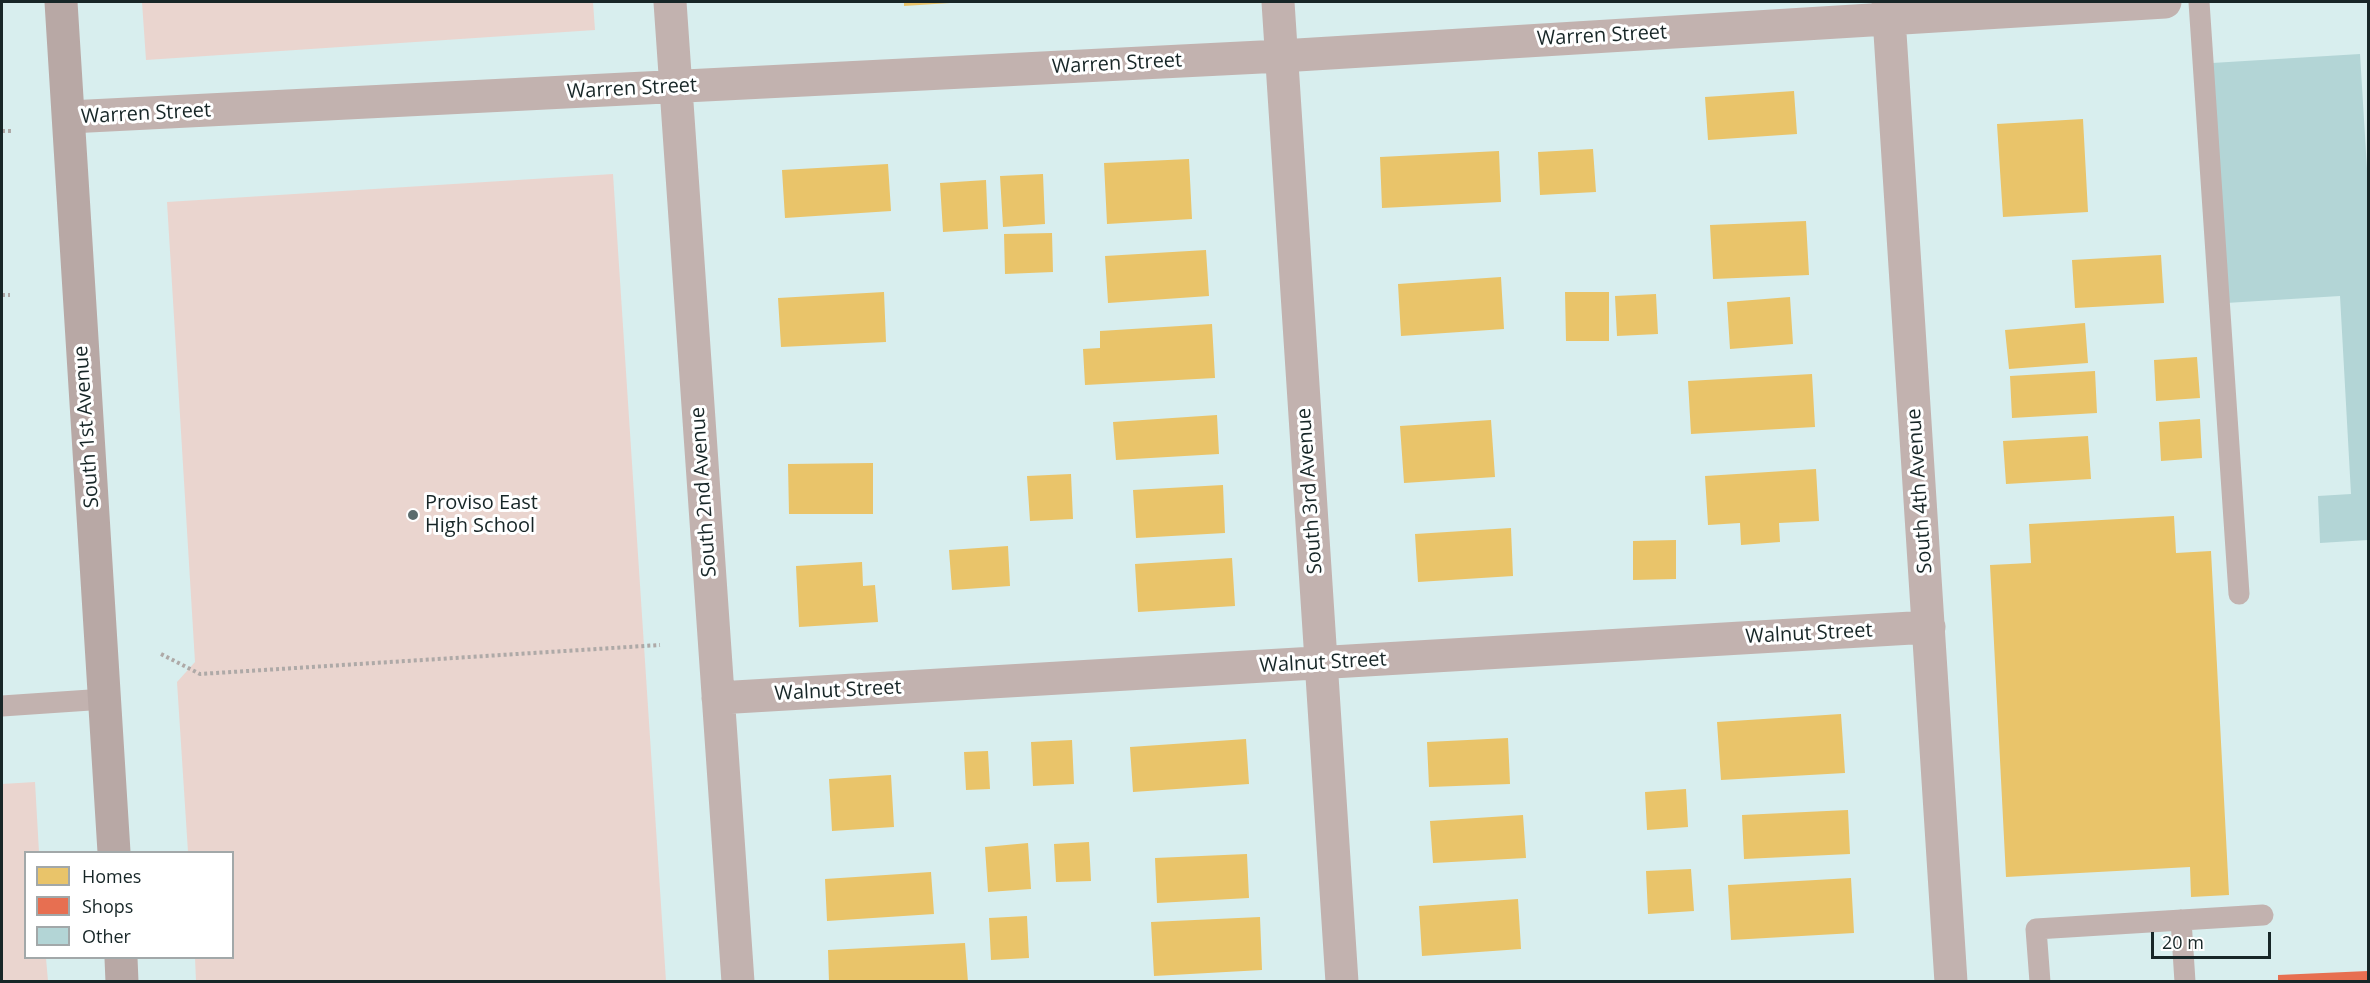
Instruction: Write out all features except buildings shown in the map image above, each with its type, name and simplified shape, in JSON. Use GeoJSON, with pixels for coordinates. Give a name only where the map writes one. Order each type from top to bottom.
{"type":"FeatureCollection","features":[{"type":"Feature","properties":{"kind":"main road","name":"South 1st Avenue"},"geometry":{"type":"LineString","coordinates":[[61,2],[114,851]]}},
{"type":"Feature","properties":{"kind":"main road"},"geometry":{"type":"LineString","coordinates":[[121,959],[122,981]]}},
{"type":"Feature","properties":{"kind":"street","name":"South 2nd Avenue"},"geometry":{"type":"LineString","coordinates":[[670,2],[738,981]]}},
{"type":"Feature","properties":{"kind":"street","name":"South 3rd Avenue"},"geometry":{"type":"LineString","coordinates":[[1278,2],[1342,981]]}},
{"type":"Feature","properties":{"kind":"street","name":"Warren Street"},"geometry":{"type":"LineString","coordinates":[[69,117],[1281,56],[1889,10],[2164,2]]}},
{"type":"Feature","properties":{"kind":"street","name":"South 4th Avenue"},"geometry":{"type":"LineString","coordinates":[[1889,10],[1952,981]]}},
{"type":"Feature","properties":{"kind":"street","name":"Walnut Street"},"geometry":{"type":"LineString","coordinates":[[718,698],[1929,627]]}},
{"type":"Feature","properties":{"kind":"lane"},"geometry":{"type":"LineString","coordinates":[[2199,2],[2239,594]]}},
{"type":"Feature","properties":{"kind":"lane"},"geometry":{"type":"LineString","coordinates":[[2,705],[105,699]]}},
{"type":"Feature","properties":{"kind":"lane"},"geometry":{"type":"LineString","coordinates":[[2040,981],[2036,929],[2263,915]]}},
{"type":"Feature","properties":{"kind":"lane"},"geometry":{"type":"LineString","coordinates":[[2181,920],[2185,981]]}},
{"type":"Feature","properties":{"kind":"path"},"geometry":{"type":"LineString","coordinates":[[2,131],[14,130]]}},
{"type":"Feature","properties":{"kind":"path"},"geometry":{"type":"LineString","coordinates":[[2,295],[10,295]]}},
{"type":"Feature","properties":{"kind":"path"},"geometry":{"type":"LineString","coordinates":[[162,654],[200,674],[660,645]]}},
{"type":"Feature","properties":{"kind":"shaded area"},"geometry":{"type":"Polygon","coordinates":[[[142,2],[593,2],[595,30],[146,60],[142,2]]]}},
{"type":"Feature","properties":{"kind":"shaded area","name":"Proviso East High School"},"geometry":{"type":"Polygon","coordinates":[[[613,174],[666,981],[196,981],[195,959],[234,959],[234,851],[188,851],[177,682],[195,662],[167,202],[613,174]]]}},
{"type":"Feature","properties":{"kind":"shaded area"},"geometry":{"type":"Polygon","coordinates":[[[35,782],[39,851],[24,851],[24,959],[46,959],[48,981],[2,981],[2,784],[35,782]]]}},
{"type":"Feature","properties":{"kind":"place","name":"Proviso East High School"},"geometry":{"type":"Point","coordinates":[413,515]}}]}
